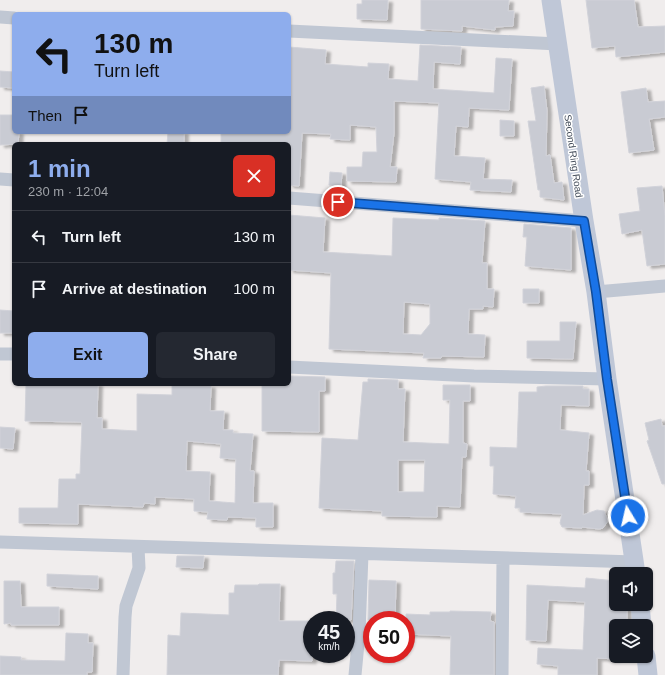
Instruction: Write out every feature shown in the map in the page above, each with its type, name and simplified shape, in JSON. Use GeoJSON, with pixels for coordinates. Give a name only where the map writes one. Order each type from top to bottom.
{"type":"FeatureCollection","features":[{"type":"Feature","properties":{"kind":"main road","name":"Second Ring Road"},"geometry":{"type":"LineString","coordinates":[[551,0],[596,292],[607,379],[635,567]]}},
{"type":"Feature","properties":{"kind":"main road"},"geometry":{"type":"LineString","coordinates":[[647,663],[648,675]]}},
{"type":"Feature","properties":{"kind":"street"},"geometry":{"type":"LineString","coordinates":[[0,17],[12,18]]}},
{"type":"Feature","properties":{"kind":"street"},"geometry":{"type":"LineString","coordinates":[[291,31],[558,44]]}},
{"type":"Feature","properties":{"kind":"street"},"geometry":{"type":"LineString","coordinates":[[0,179],[12,180]]}},
{"type":"Feature","properties":{"kind":"street"},"geometry":{"type":"LineString","coordinates":[[291,198],[584,221]]}},
{"type":"Feature","properties":{"kind":"street"},"geometry":{"type":"LineString","coordinates":[[596,292],[665,286]]}},
{"type":"Feature","properties":{"kind":"street"},"geometry":{"type":"LineString","coordinates":[[0,354],[12,354]]}},
{"type":"Feature","properties":{"kind":"street"},"geometry":{"type":"LineString","coordinates":[[291,366],[474,376],[607,379]]}},
{"type":"Feature","properties":{"kind":"street"},"geometry":{"type":"LineString","coordinates":[[0,542],[503,558],[622,567]]}},
{"type":"Feature","properties":{"kind":"street"},"geometry":{"type":"LineString","coordinates":[[123,675],[126,606],[139,568],[138,547]]}},
{"type":"Feature","properties":{"kind":"street"},"geometry":{"type":"LineString","coordinates":[[355,675],[359,633],[362,554]]}},
{"type":"Feature","properties":{"kind":"street"},"geometry":{"type":"LineString","coordinates":[[502,675],[503,558]]}},
{"type":"Feature","properties":{"kind":"building"},"geometry":{"type":"Polygon","coordinates":[[[362,0],[388,0],[387,20],[357,19],[357,4],[362,4],[362,0]]]}},
{"type":"Feature","properties":{"kind":"building"},"geometry":{"type":"Polygon","coordinates":[[[421,0],[509,0],[508,11],[514,11],[513,26],[495,27],[495,30],[462,26],[462,31],[421,29],[421,0]]]}},
{"type":"Feature","properties":{"kind":"building"},"geometry":{"type":"Polygon","coordinates":[[[586,0],[634,0],[638,27],[665,26],[665,52],[616,57],[615,46],[592,48],[586,0]]]}},
{"type":"Feature","properties":{"kind":"building"},"geometry":{"type":"Polygon","coordinates":[[[420,45],[461,47],[460,64],[434,62],[433,89],[494,93],[496,58],[512,59],[509,110],[469,108],[468,127],[456,126],[454,156],[485,158],[483,179],[512,180],[511,192],[470,190],[471,182],[435,179],[439,103],[394,101],[394,133],[390,167],[397,167],[396,182],[347,181],[347,167],[362,167],[363,152],[377,152],[376,127],[350,125],[350,140],[330,139],[331,134],[302,133],[299,186],[291,185],[291,142],[221,142],[221,134],[291,134],[291,47],[326,50],[325,64],[368,67],[368,63],[389,64],[388,79],[418,81],[420,45]]]}},
{"type":"Feature","properties":{"kind":"building"},"geometry":{"type":"Polygon","coordinates":[[[0,71],[12,72],[12,88],[0,87],[0,71]]]}},
{"type":"Feature","properties":{"kind":"building"},"geometry":{"type":"Polygon","coordinates":[[[544,86],[547,111],[546,156],[550,155],[554,183],[562,182],[564,200],[540,197],[540,190],[538,190],[528,121],[536,121],[531,88],[544,86]]]}},
{"type":"Feature","properties":{"kind":"building"},"geometry":{"type":"Polygon","coordinates":[[[646,88],[648,102],[665,101],[665,117],[649,119],[654,150],[629,153],[621,92],[646,88]]]}},
{"type":"Feature","properties":{"kind":"building"},"geometry":{"type":"Polygon","coordinates":[[[0,115],[12,115],[12,134],[19,134],[18,142],[12,142],[12,144],[0,145],[0,115]]]}},
{"type":"Feature","properties":{"kind":"building"},"geometry":{"type":"Polygon","coordinates":[[[500,120],[514,121],[514,136],[500,136],[500,120]]]}},
{"type":"Feature","properties":{"kind":"building"},"geometry":{"type":"Polygon","coordinates":[[[168,134],[184,134],[184,142],[167,142],[168,134]]]}},
{"type":"Feature","properties":{"kind":"building"},"geometry":{"type":"Polygon","coordinates":[[[330,172],[342,173],[341,186],[329,185],[330,172]]]}},
{"type":"Feature","properties":{"kind":"building"},"geometry":{"type":"Polygon","coordinates":[[[662,186],[665,217],[665,264],[647,266],[642,230],[622,234],[619,214],[640,211],[637,188],[662,186]]]}},
{"type":"Feature","properties":{"kind":"building"},"geometry":{"type":"Polygon","coordinates":[[[291,215],[325,218],[323,252],[392,256],[393,218],[439,220],[439,218],[485,221],[482,263],[487,263],[487,289],[494,289],[493,307],[483,306],[483,309],[469,309],[468,334],[485,335],[484,357],[442,356],[441,358],[423,358],[424,353],[329,349],[331,273],[291,270],[291,215]],[[404,302],[403,334],[421,335],[430,324],[430,304],[404,302]]]}},
{"type":"Feature","properties":{"kind":"building"},"geometry":{"type":"Polygon","coordinates":[[[524,224],[571,228],[571,270],[525,266],[527,237],[523,237],[524,224]]]}},
{"type":"Feature","properties":{"kind":"building"},"geometry":{"type":"Polygon","coordinates":[[[523,289],[539,289],[539,303],[523,303],[523,289]]]}},
{"type":"Feature","properties":{"kind":"building"},"geometry":{"type":"Polygon","coordinates":[[[0,310],[12,311],[12,333],[0,333],[0,310]]]}},
{"type":"Feature","properties":{"kind":"building"},"geometry":{"type":"Polygon","coordinates":[[[560,322],[576,322],[573,359],[527,358],[527,341],[560,341],[560,322]]]}},
{"type":"Feature","properties":{"kind":"building"},"geometry":{"type":"Polygon","coordinates":[[[291,376],[325,377],[325,391],[319,391],[319,432],[262,431],[262,386],[291,386],[291,376]]]}},
{"type":"Feature","properties":{"kind":"building"},"geometry":{"type":"Polygon","coordinates":[[[368,379],[398,380],[398,389],[405,389],[403,442],[449,444],[450,400],[443,400],[443,385],[470,385],[470,401],[463,401],[463,443],[467,444],[466,457],[462,457],[460,507],[437,506],[437,517],[382,516],[382,511],[319,508],[322,438],[358,440],[363,382],[368,382],[368,379]],[[398,460],[398,492],[424,492],[425,460],[398,460]]]}},
{"type":"Feature","properties":{"kind":"building"},"geometry":{"type":"Polygon","coordinates":[[[26,386],[98,386],[97,418],[102,418],[102,429],[137,431],[137,394],[172,395],[172,386],[211,386],[210,411],[224,411],[223,430],[233,430],[233,433],[253,434],[250,471],[254,471],[253,503],[273,503],[273,527],[256,527],[256,518],[228,517],[227,520],[207,519],[208,512],[194,511],[194,499],[155,497],[155,504],[144,503],[143,507],[78,504],[78,524],[19,523],[19,508],[58,508],[59,479],[76,479],[76,474],[80,474],[81,422],[25,421],[26,386]],[[187,441],[186,471],[210,472],[209,501],[235,503],[236,459],[220,458],[221,444],[187,441]]]}},
{"type":"Feature","properties":{"kind":"building"},"geometry":{"type":"Polygon","coordinates":[[[583,386],[583,389],[589,389],[589,406],[561,405],[560,430],[589,433],[586,471],[589,471],[589,485],[584,485],[583,515],[597,510],[604,511],[608,521],[603,528],[562,527],[560,523],[562,514],[520,512],[520,508],[515,508],[516,496],[493,494],[494,466],[490,466],[490,447],[517,448],[519,392],[537,392],[537,387],[583,386]]]}},
{"type":"Feature","properties":{"kind":"building"},"geometry":{"type":"Polygon","coordinates":[[[661,419],[662,426],[665,426],[665,484],[662,484],[647,441],[649,440],[645,423],[661,419]]]}},
{"type":"Feature","properties":{"kind":"building"},"geometry":{"type":"Polygon","coordinates":[[[0,427],[15,428],[13,449],[0,448],[0,427]]]}},
{"type":"Feature","properties":{"kind":"building"},"geometry":{"type":"Polygon","coordinates":[[[177,556],[204,556],[203,568],[176,567],[177,556]]]}},
{"type":"Feature","properties":{"kind":"building"},"geometry":{"type":"Polygon","coordinates":[[[336,561],[354,561],[351,611],[336,611],[337,594],[333,594],[333,573],[335,573],[336,561]]]}},
{"type":"Feature","properties":{"kind":"building"},"geometry":{"type":"Polygon","coordinates":[[[47,574],[98,576],[98,589],[47,586],[47,574]]]}},
{"type":"Feature","properties":{"kind":"building"},"geometry":{"type":"Polygon","coordinates":[[[586,578],[609,580],[609,611],[627,611],[627,619],[609,619],[609,659],[597,658],[597,675],[558,675],[558,666],[537,664],[538,648],[583,650],[585,602],[548,600],[546,641],[526,640],[527,585],[585,588],[586,578]]]}},
{"type":"Feature","properties":{"kind":"building"},"geometry":{"type":"Polygon","coordinates":[[[369,580],[396,581],[395,611],[368,611],[369,580]]]}},
{"type":"Feature","properties":{"kind":"building"},"geometry":{"type":"Polygon","coordinates":[[[4,581],[20,581],[21,607],[59,607],[59,625],[4,624],[4,581]]]}},
{"type":"Feature","properties":{"kind":"building"},"geometry":{"type":"Polygon","coordinates":[[[280,584],[279,621],[303,621],[303,661],[279,660],[278,675],[167,675],[168,635],[180,636],[181,613],[229,615],[229,593],[234,593],[235,585],[280,584]]]}},
{"type":"Feature","properties":{"kind":"building"},"geometry":{"type":"Polygon","coordinates":[[[430,612],[491,612],[490,621],[494,622],[494,675],[450,675],[451,636],[415,634],[415,614],[430,615],[430,612]]]}},
{"type":"Feature","properties":{"kind":"building"},"geometry":{"type":"Polygon","coordinates":[[[66,633],[88,634],[88,643],[93,643],[92,672],[87,672],[87,675],[0,675],[0,656],[21,657],[21,660],[65,661],[66,633]]]}},
{"type":"Feature","properties":{"kind":"route"},"geometry":{"type":"LineString","coordinates":[[338,202],[584,221],[596,292],[607,379],[628,516]]}}]}
